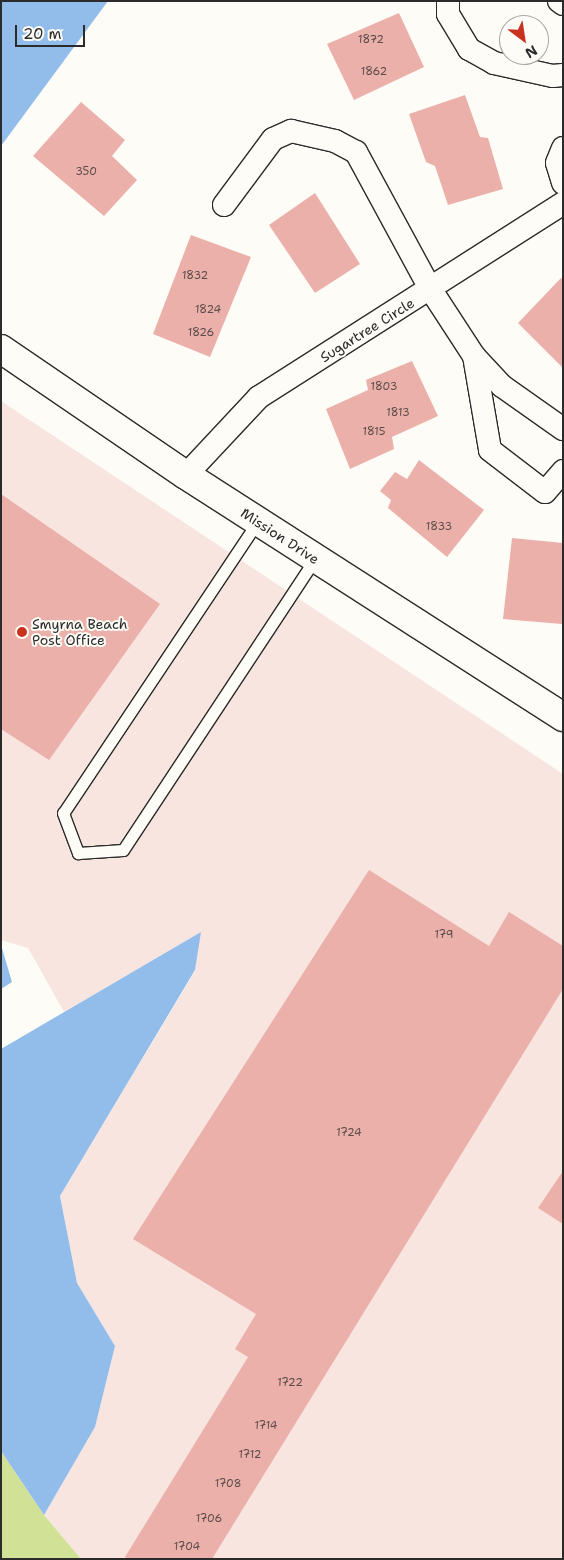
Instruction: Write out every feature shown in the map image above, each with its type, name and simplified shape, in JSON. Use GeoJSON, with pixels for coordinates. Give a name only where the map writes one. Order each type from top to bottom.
{"type":"FeatureCollection","features":[{"type":"Feature","properties":{"kind":"street"},"geometry":{"type":"LineString","coordinates":[[448,1],[458,34],[469,48],[494,63],[553,76],[563,74]]}},
{"type":"Feature","properties":{"kind":"street"},"geometry":{"type":"LineString","coordinates":[[560,1],[563,4]]}},
{"type":"Feature","properties":{"kind":"street"},"geometry":{"type":"LineString","coordinates":[[224,205],[273,139],[291,131],[335,141],[356,152],[431,290],[474,356],[502,386],[563,429]]}},
{"type":"Feature","properties":{"kind":"street"},"geometry":{"type":"LineString","coordinates":[[563,148],[557,164],[563,183]]}},
{"type":"Feature","properties":{"kind":"street","name":"Sugartree Circle"},"geometry":{"type":"LineString","coordinates":[[186,475],[258,397],[431,290],[563,204]]}},
{"type":"Feature","properties":{"kind":"street","name":"Mission Drive"},"geometry":{"type":"LineString","coordinates":[[1,349],[186,475],[561,714]]}},
{"type":"Feature","properties":{"kind":"street"},"geometry":{"type":"LineString","coordinates":[[474,356],[484,429],[490,450],[545,492],[563,471]]}},
{"type":"Feature","properties":{"kind":"lane"},"geometry":{"type":"LineString","coordinates":[[258,521],[64,813],[78,853],[123,850],[316,559]]}},
{"type":"Feature","properties":{"kind":"shaded area"},"geometry":{"type":"Polygon","coordinates":[[[1,401],[563,774],[563,1559],[81,1559],[44,1515],[95,1427],[115,1346],[77,1283],[60,1196],[195,971],[200,933],[64,1012],[28,948],[1,940],[1,401]]]}},
{"type":"Feature","properties":{"kind":"green space"},"geometry":{"type":"Polygon","coordinates":[[[1,1451],[44,1515],[81,1559],[1,1559],[1,1451]]]}},
{"type":"Feature","properties":{"kind":"water"},"geometry":{"type":"Polygon","coordinates":[[[1,1],[108,1],[1,146],[1,1]]]}},
{"type":"Feature","properties":{"kind":"water"},"geometry":{"type":"Polygon","coordinates":[[[201,932],[195,970],[60,1196],[77,1283],[115,1346],[95,1427],[44,1515],[1,1451],[1,1049],[201,932]]]}},
{"type":"Feature","properties":{"kind":"water"},"geometry":{"type":"Polygon","coordinates":[[[1,945],[12,982],[1,989],[1,945]]]}},
{"type":"Feature","properties":{"kind":"building"},"geometry":{"type":"Polygon","coordinates":[[[399,13],[424,67],[354,100],[327,44],[399,13]]]}},
{"type":"Feature","properties":{"kind":"building"},"geometry":{"type":"Polygon","coordinates":[[[465,95],[480,137],[488,138],[503,189],[448,205],[435,166],[426,162],[409,114],[465,95]]]}},
{"type":"Feature","properties":{"kind":"building"},"geometry":{"type":"Polygon","coordinates":[[[81,102],[125,140],[112,156],[137,180],[104,216],[33,156],[81,102]]]}},
{"type":"Feature","properties":{"kind":"building"},"geometry":{"type":"Polygon","coordinates":[[[315,193],[360,264],[315,293],[269,225],[315,193]]]}},
{"type":"Feature","properties":{"kind":"building"},"geometry":{"type":"Polygon","coordinates":[[[191,235],[251,257],[210,357],[153,334],[191,235]]]}},
{"type":"Feature","properties":{"kind":"building"},"geometry":{"type":"Polygon","coordinates":[[[561,278],[563,280],[563,368],[518,323],[561,278]]]}},
{"type":"Feature","properties":{"kind":"building"},"geometry":{"type":"Polygon","coordinates":[[[412,361],[438,416],[392,437],[394,449],[350,469],[326,409],[368,390],[366,380],[412,361]]]}},
{"type":"Feature","properties":{"kind":"building"},"geometry":{"type":"Polygon","coordinates":[[[419,460],[484,510],[447,557],[388,508],[391,500],[380,491],[395,472],[407,479],[419,460]]]}},
{"type":"Feature","properties":{"kind":"building"},"geometry":{"type":"Polygon","coordinates":[[[1,494],[160,604],[49,760],[1,729],[1,494]]]}},
{"type":"Feature","properties":{"kind":"building"},"geometry":{"type":"Polygon","coordinates":[[[512,538],[563,543],[562,624],[503,619],[512,538]]]}},
{"type":"Feature","properties":{"kind":"building"},"geometry":{"type":"Polygon","coordinates":[[[369,870],[489,946],[509,912],[563,946],[563,989],[212,1559],[128,1559],[125,1557],[248,1357],[235,1349],[256,1314],[133,1239],[369,870]]]}},
{"type":"Feature","properties":{"kind":"building"},"geometry":{"type":"Polygon","coordinates":[[[563,1171],[563,1224],[538,1208],[563,1171]]]}},
{"type":"Feature","properties":{"kind":"place","name":"Smyrna Beach Post Office"},"geometry":{"type":"Point","coordinates":[22,632]}}]}
